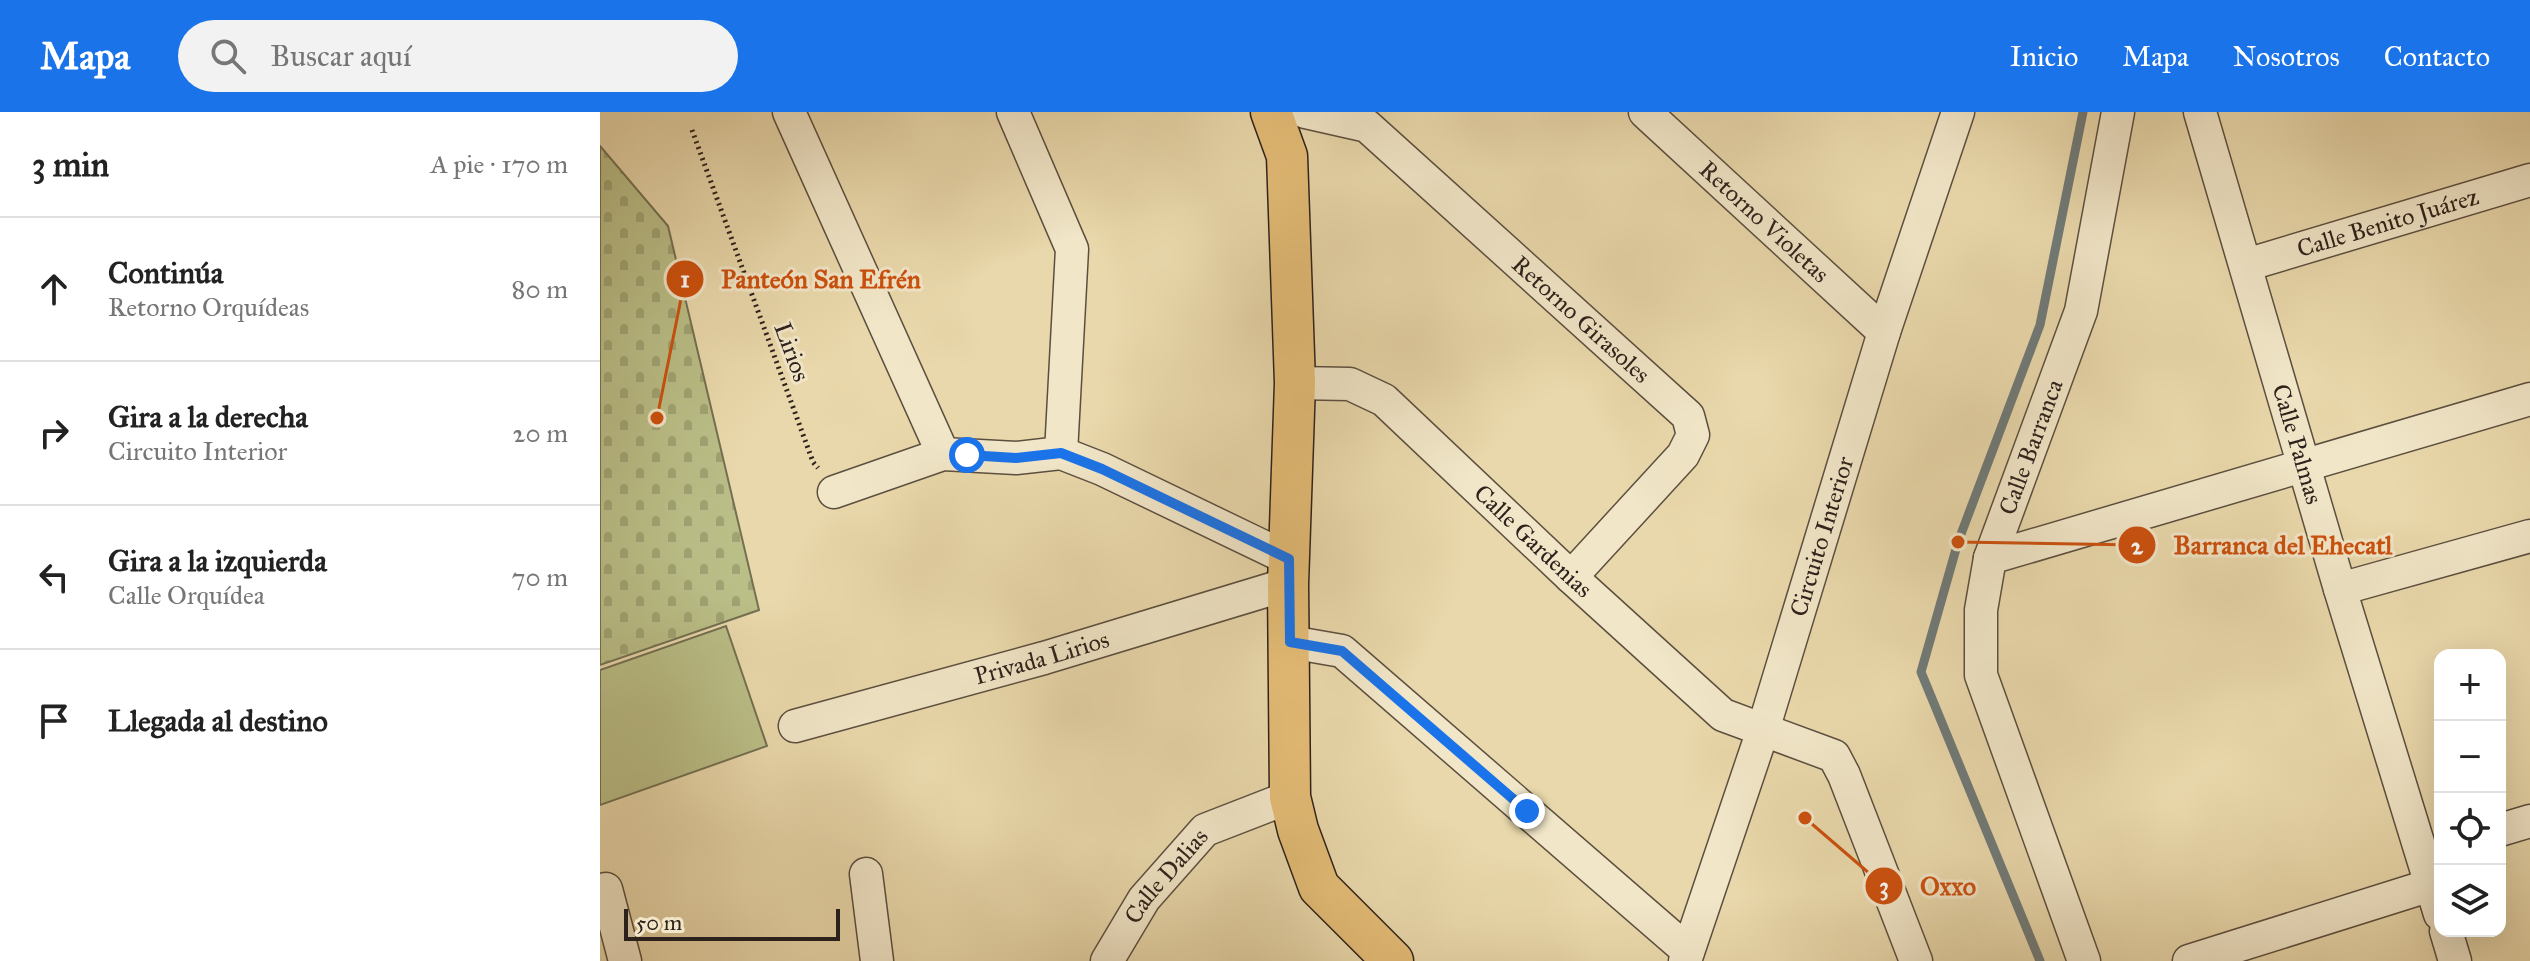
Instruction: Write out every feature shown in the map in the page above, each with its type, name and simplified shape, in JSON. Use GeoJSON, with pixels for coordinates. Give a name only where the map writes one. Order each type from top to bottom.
{"type":"FeatureCollection","features":[{"type":"Feature","properties":{"kind":"main road"},"geometry":{"type":"LineString","coordinates":[[1271,112],[1287,156],[1295,383],[1288,571],[1290,797],[1298,830],[1319,887],[1393,961]]}},
{"type":"Feature","properties":{"kind":"street"},"geometry":{"type":"LineString","coordinates":[[789,112],[943,454]]}},
{"type":"Feature","properties":{"kind":"street"},"geometry":{"type":"LineString","coordinates":[[1013,112],[1072,249],[1061,453]]}},
{"type":"Feature","properties":{"kind":"street","name":"Retorno Girasoles"},"geometry":{"type":"LineString","coordinates":[[1305,112],[1367,126],[1688,416],[1693,435],[1683,455],[1571,577]]}},
{"type":"Feature","properties":{"kind":"street","name":"Retorno Violetas"},"geometry":{"type":"LineString","coordinates":[[1645,112],[1884,332]]}},
{"type":"Feature","properties":{"kind":"street","name":"Calle Barranca"},"geometry":{"type":"LineString","coordinates":[[2084,961],[1981,675],[1981,610],[1990,558],[2081,311],[2118,112]]}},
{"type":"Feature","properties":{"kind":"street","name":"Calle Palmas"},"geometry":{"type":"LineString","coordinates":[[2200,112],[2340,589],[2431,850],[2434,888]]}},
{"type":"Feature","properties":{"kind":"street","name":"Circuito Interior"},"geometry":{"type":"LineString","coordinates":[[1686,956],[1763,730],[1954,114]]}},
{"type":"Feature","properties":{"kind":"street","name":"Calle Benito Juárez"},"geometry":{"type":"LineString","coordinates":[[2246,265],[2530,180]]}},
{"type":"Feature","properties":{"kind":"street","name":"Calle Gardenias"},"geometry":{"type":"LineString","coordinates":[[1295,383],[1350,384],[1384,400],[1723,715],[1834,756],[1916,961]]}},
{"type":"Feature","properties":{"kind":"street"},"geometry":{"type":"LineString","coordinates":[[1990,558],[2530,399]]}},
{"type":"Feature","properties":{"kind":"street"},"geometry":{"type":"LineString","coordinates":[[834,492],[943,454],[1016,458],[1061,453],[1102,469],[1288,571]]}},
{"type":"Feature","properties":{"kind":"street"},"geometry":{"type":"LineString","coordinates":[[2340,589],[2530,536]]}},
{"type":"Feature","properties":{"kind":"street","name":"Privada Lirios"},"geometry":{"type":"LineString","coordinates":[[795,726],[1044,658],[1288,571]]}},
{"type":"Feature","properties":{"kind":"street"},"geometry":{"type":"LineString","coordinates":[[1290,642],[1342,651],[1686,956]]}},
{"type":"Feature","properties":{"kind":"street","name":"Calle Dalias"},"geometry":{"type":"LineString","coordinates":[[1107,961],[1144,899],[1205,830],[1290,797]]}},
{"type":"Feature","properties":{"kind":"street"},"geometry":{"type":"LineString","coordinates":[[2506,828],[2530,821]]}},
{"type":"Feature","properties":{"kind":"street"},"geometry":{"type":"LineString","coordinates":[[866,874],[877,961]]}},
{"type":"Feature","properties":{"kind":"street"},"geometry":{"type":"LineString","coordinates":[[606,889],[625,961]]}},
{"type":"Feature","properties":{"kind":"street"},"geometry":{"type":"LineString","coordinates":[[2189,961],[2434,900]]}},
{"type":"Feature","properties":{"kind":"street"},"geometry":{"type":"LineString","coordinates":[[2448,937],[2455,961]]}},
{"type":"Feature","properties":{"kind":"path","name":"Lirios"},"geometry":{"type":"LineString","coordinates":[[692,130],[813,462],[834,492]]}},
{"type":"Feature","properties":{"kind":"green space"},"geometry":{"type":"Polygon","coordinates":[[[600,146],[668,226],[759,610],[600,665],[600,146]]]}},
{"type":"Feature","properties":{"kind":"green space"},"geometry":{"type":"Polygon","coordinates":[[[726,626],[767,746],[600,805],[600,670],[726,626]]]}},
{"type":"Feature","properties":{"kind":"waterway"},"geometry":{"type":"LineString","coordinates":[[2040,961],[1921,672],[1958,542],[2040,325],[2083,112]]}},
{"type":"Feature","properties":{"kind":"place","name":"Panteón San Efrén"},"geometry":{"type":"Point","coordinates":[657,418]}},
{"type":"Feature","properties":{"kind":"place","name":"Barranca del Ehecatl"},"geometry":{"type":"Point","coordinates":[1958,542]}},
{"type":"Feature","properties":{"kind":"place","name":"Oxxo"},"geometry":{"type":"Point","coordinates":[1805,818]}},
{"type":"Feature","properties":{"kind":"route"},"geometry":{"type":"LineString","coordinates":[[967,455],[1016,458],[1061,453],[1102,469],[1289,559],[1290,642],[1342,651],[1527,811]]}}]}
